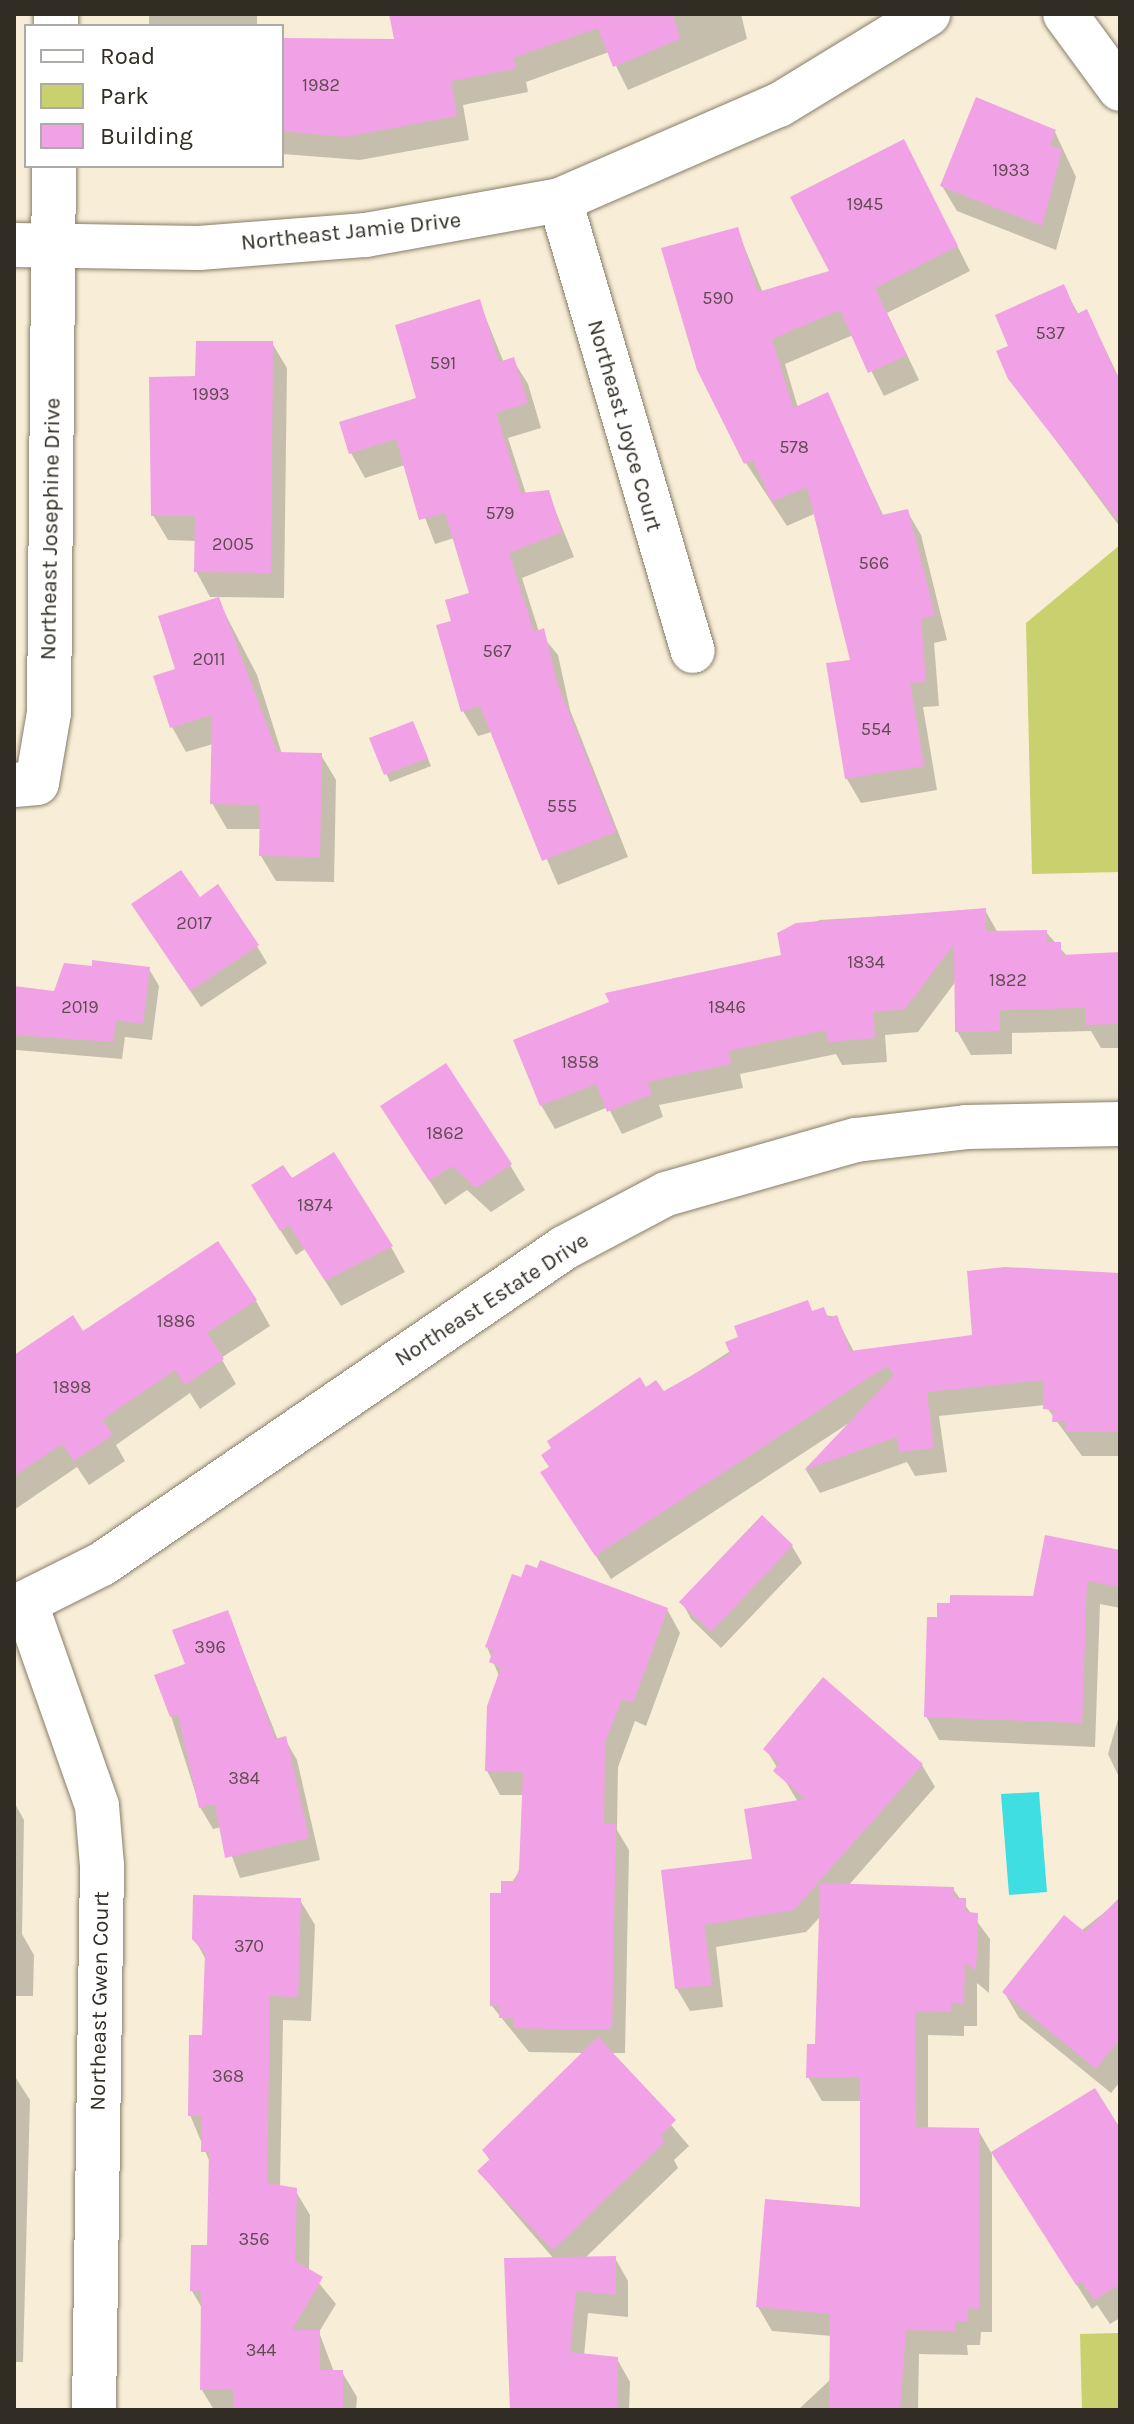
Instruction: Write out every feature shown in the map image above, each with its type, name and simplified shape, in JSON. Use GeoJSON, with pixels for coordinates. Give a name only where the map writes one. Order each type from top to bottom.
{"type":"FeatureCollection","features":[{"type":"Feature","properties":{"kind":"street","name":"Northeast Jamie Drive"},"geometry":{"type":"LineString","coordinates":[[33,248],[366,235],[560,200],[779,105],[928,14]]}},
{"type":"Feature","properties":{"kind":"street"},"geometry":{"type":"LineString","coordinates":[[1065,14],[1120,89]]}},
{"type":"Feature","properties":{"kind":"street"},"geometry":{"type":"LineString","coordinates":[[33,248],[53,168]]}},
{"type":"Feature","properties":{"kind":"street","name":"Northeast Joyce Court"},"geometry":{"type":"LineString","coordinates":[[560,200],[693,651]]}},
{"type":"Feature","properties":{"kind":"street","name":"Northeast Josephine Drive"},"geometry":{"type":"LineString","coordinates":[[14,785],[37,783],[49,713],[33,248]]}},
{"type":"Feature","properties":{"kind":"street","name":"Northeast Estate Drive"},"geometry":{"type":"LineString","coordinates":[[20,1606],[102,1564],[564,1248],[666,1194],[856,1140],[966,1127],[1120,1124]]}},
{"type":"Feature","properties":{"kind":"street","name":"Northeast Gwen Court"},"geometry":{"type":"LineString","coordinates":[[20,1606],[97,1806],[102,1865],[94,2410]]}},
{"type":"Feature","properties":{"kind":"green space"},"geometry":{"type":"Polygon","coordinates":[[[1120,545],[1120,872],[1032,874],[1026,623],[1120,545]]]}},
{"type":"Feature","properties":{"kind":"green space"},"geometry":{"type":"Polygon","coordinates":[[[1120,2333],[1120,2410],[1082,2410],[1080,2334],[1120,2333]]]}},
{"type":"Feature","properties":{"kind":"water"},"geometry":{"type":"Polygon","coordinates":[[[1039,1792],[1047,1892],[1009,1895],[1001,1794],[1039,1792]]]}},
{"type":"Feature","properties":{"kind":"building"},"geometry":{"type":"Polygon","coordinates":[[[389,14],[673,14],[680,39],[613,67],[598,28],[513,58],[516,69],[451,81],[457,116],[345,137],[284,131],[284,38],[394,39],[389,14]]]}},
{"type":"Feature","properties":{"kind":"building"},"geometry":{"type":"Polygon","coordinates":[[[976,97],[1056,130],[1050,145],[1062,150],[1042,226],[940,186],[976,97]]]}},
{"type":"Feature","properties":{"kind":"building"},"geometry":{"type":"Polygon","coordinates":[[[904,139],[958,246],[875,288],[907,355],[868,373],[840,310],[772,339],[793,408],[828,392],[882,515],[908,509],[935,615],[921,619],[926,682],[910,683],[924,766],[845,779],[826,663],[850,660],[807,487],[772,502],[753,460],[744,464],[697,370],[661,248],[738,227],[758,292],[829,271],[790,197],[904,139]]]}},
{"type":"Feature","properties":{"kind":"building"},"geometry":{"type":"Polygon","coordinates":[[[1064,284],[1077,314],[1087,309],[1120,383],[1120,523],[1008,379],[996,351],[1008,346],[995,315],[1064,284]]]}},
{"type":"Feature","properties":{"kind":"building"},"geometry":{"type":"Polygon","coordinates":[[[480,299],[499,362],[514,357],[528,403],[496,413],[521,493],[549,490],[562,532],[509,553],[534,632],[544,628],[557,683],[616,832],[542,861],[480,706],[461,712],[436,625],[451,621],[445,600],[469,593],[445,513],[419,520],[396,439],[349,454],[339,422],[416,398],[395,325],[480,299]]]}},
{"type":"Feature","properties":{"kind":"building"},"geometry":{"type":"Polygon","coordinates":[[[196,341],[273,341],[271,573],[194,572],[195,516],[151,516],[149,377],[195,376],[196,341]]]}},
{"type":"Feature","properties":{"kind":"building"},"geometry":{"type":"Polygon","coordinates":[[[219,597],[277,752],[322,753],[320,857],[259,856],[260,805],[210,804],[212,715],[170,728],[153,676],[175,669],[158,616],[219,597]]]}},
{"type":"Feature","properties":{"kind":"building"},"geometry":{"type":"Polygon","coordinates":[[[413,721],[428,758],[384,775],[369,738],[413,721]]]}},
{"type":"Feature","properties":{"kind":"building"},"geometry":{"type":"Polygon","coordinates":[[[181,870],[200,897],[218,884],[259,945],[190,991],[131,904],[181,870]]]}},
{"type":"Feature","properties":{"kind":"building"},"geometry":{"type":"Polygon","coordinates":[[[986,908],[986,931],[1047,930],[1046,942],[1061,942],[1061,955],[1120,952],[1120,1024],[1086,1025],[1085,1008],[1000,1010],[1000,1031],[955,1032],[954,944],[905,1009],[873,1012],[875,1038],[827,1042],[826,1030],[728,1051],[731,1064],[647,1082],[652,1094],[607,1112],[596,1084],[540,1106],[513,1040],[609,1002],[605,993],[781,955],[777,933],[796,923],[986,908]]]}},
{"type":"Feature","properties":{"kind":"building"},"geometry":{"type":"Polygon","coordinates":[[[92,960],[150,967],[143,1024],[116,1020],[113,1042],[14,1035],[14,986],[54,991],[64,963],[92,966],[92,960]]]}},
{"type":"Feature","properties":{"kind":"building"},"geometry":{"type":"Polygon","coordinates":[[[446,1063],[512,1164],[476,1188],[452,1166],[429,1181],[380,1106],[446,1063]]]}},
{"type":"Feature","properties":{"kind":"building"},"geometry":{"type":"Polygon","coordinates":[[[334,1152],[393,1246],[325,1281],[289,1225],[280,1231],[251,1185],[283,1165],[292,1178],[334,1152]]]}},
{"type":"Feature","properties":{"kind":"building"},"geometry":{"type":"Polygon","coordinates":[[[218,1241],[257,1300],[207,1333],[224,1359],[185,1385],[175,1370],[102,1420],[113,1435],[74,1461],[62,1444],[14,1476],[14,1355],[73,1315],[83,1331],[218,1241]]]}},
{"type":"Feature","properties":{"kind":"building"},"geometry":{"type":"Polygon","coordinates":[[[1005,1267],[1120,1273],[1120,1432],[1066,1432],[1066,1422],[1052,1422],[1053,1410],[1043,1409],[1044,1380],[927,1392],[934,1448],[899,1452],[897,1437],[804,1470],[894,1375],[887,1366],[595,1556],[540,1472],[549,1467],[541,1455],[551,1448],[547,1441],[640,1377],[646,1387],[656,1380],[664,1391],[730,1354],[725,1342],[738,1337],[734,1326],[808,1300],[812,1311],[824,1307],[828,1318],[837,1315],[850,1351],[972,1335],[967,1271],[1005,1267]]]}},
{"type":"Feature","properties":{"kind":"building"},"geometry":{"type":"Polygon","coordinates":[[[762,1515],[793,1545],[711,1632],[679,1602],[762,1515]]]}},
{"type":"Feature","properties":{"kind":"building"},"geometry":{"type":"Polygon","coordinates":[[[1045,1535],[1120,1550],[1120,1587],[1087,1581],[1082,1723],[924,1717],[927,1617],[937,1617],[937,1603],[950,1603],[950,1595],[1033,1596],[1045,1535]]]}},
{"type":"Feature","properties":{"kind":"building"},"geometry":{"type":"Polygon","coordinates":[[[540,1560],[668,1608],[633,1703],[622,1699],[605,1742],[604,1824],[616,1824],[612,2030],[513,2028],[513,2018],[499,2018],[499,2006],[490,2006],[490,1893],[501,1893],[501,1881],[515,1881],[519,1869],[523,1772],[485,1771],[487,1706],[501,1667],[489,1662],[493,1650],[485,1647],[512,1574],[521,1577],[526,1564],[537,1568],[540,1560]]]}},
{"type":"Feature","properties":{"kind":"building"},"geometry":{"type":"Polygon","coordinates":[[[228,1610],[275,1739],[286,1736],[309,1838],[225,1858],[215,1804],[199,1808],[178,1714],[170,1717],[154,1675],[185,1664],[172,1630],[228,1610]]]}},
{"type":"Feature","properties":{"kind":"building"},"geometry":{"type":"Polygon","coordinates":[[[823,1677],[923,1764],[794,1910],[704,1925],[712,1985],[675,1989],[661,1870],[752,1859],[744,1809],[805,1799],[773,1771],[779,1763],[763,1749],[823,1677]]]}},
{"type":"Feature","properties":{"kind":"building"},"geometry":{"type":"Polygon","coordinates":[[[820,1883],[954,1887],[954,1898],[966,1898],[966,1912],[978,1913],[976,1971],[965,1962],[964,2003],[951,2003],[951,2012],[915,2011],[916,2127],[979,2128],[979,2309],[968,2308],[968,2321],[955,2321],[955,2331],[906,2330],[900,2410],[829,2410],[830,2314],[756,2307],[765,2199],[860,2207],[860,2078],[806,2078],[807,2044],[815,2044],[820,1883]]]}},
{"type":"Feature","properties":{"kind":"building"},"geometry":{"type":"Polygon","coordinates":[[[193,1895],[301,1898],[298,1997],[270,1996],[267,2183],[297,2188],[295,2261],[323,2277],[292,2330],[320,2330],[320,2370],[343,2370],[343,2410],[233,2410],[233,2390],[200,2390],[201,2292],[190,2291],[191,2245],[207,2245],[209,2152],[201,2152],[202,2116],[188,2116],[189,2035],[202,2035],[205,1953],[192,1939],[193,1895]]]}},
{"type":"Feature","properties":{"kind":"building"},"geometry":{"type":"Polygon","coordinates":[[[1120,1897],[1120,2039],[1096,2069],[1002,1992],[1064,1915],[1085,1932],[1120,1897]]]}},
{"type":"Feature","properties":{"kind":"building"},"geometry":{"type":"Polygon","coordinates":[[[598,2037],[676,2120],[660,2136],[665,2141],[553,2250],[477,2171],[490,2159],[482,2150],[598,2037]]]}},
{"type":"Feature","properties":{"kind":"building"},"geometry":{"type":"Polygon","coordinates":[[[1095,2088],[1120,2128],[1120,2284],[1094,2300],[1081,2281],[1076,2285],[991,2152],[1095,2088]]]}},
{"type":"Feature","properties":{"kind":"building"},"geometry":{"type":"Polygon","coordinates":[[[616,2256],[616,2295],[576,2291],[570,2352],[618,2357],[617,2410],[510,2410],[504,2258],[616,2256]]]}}]}
